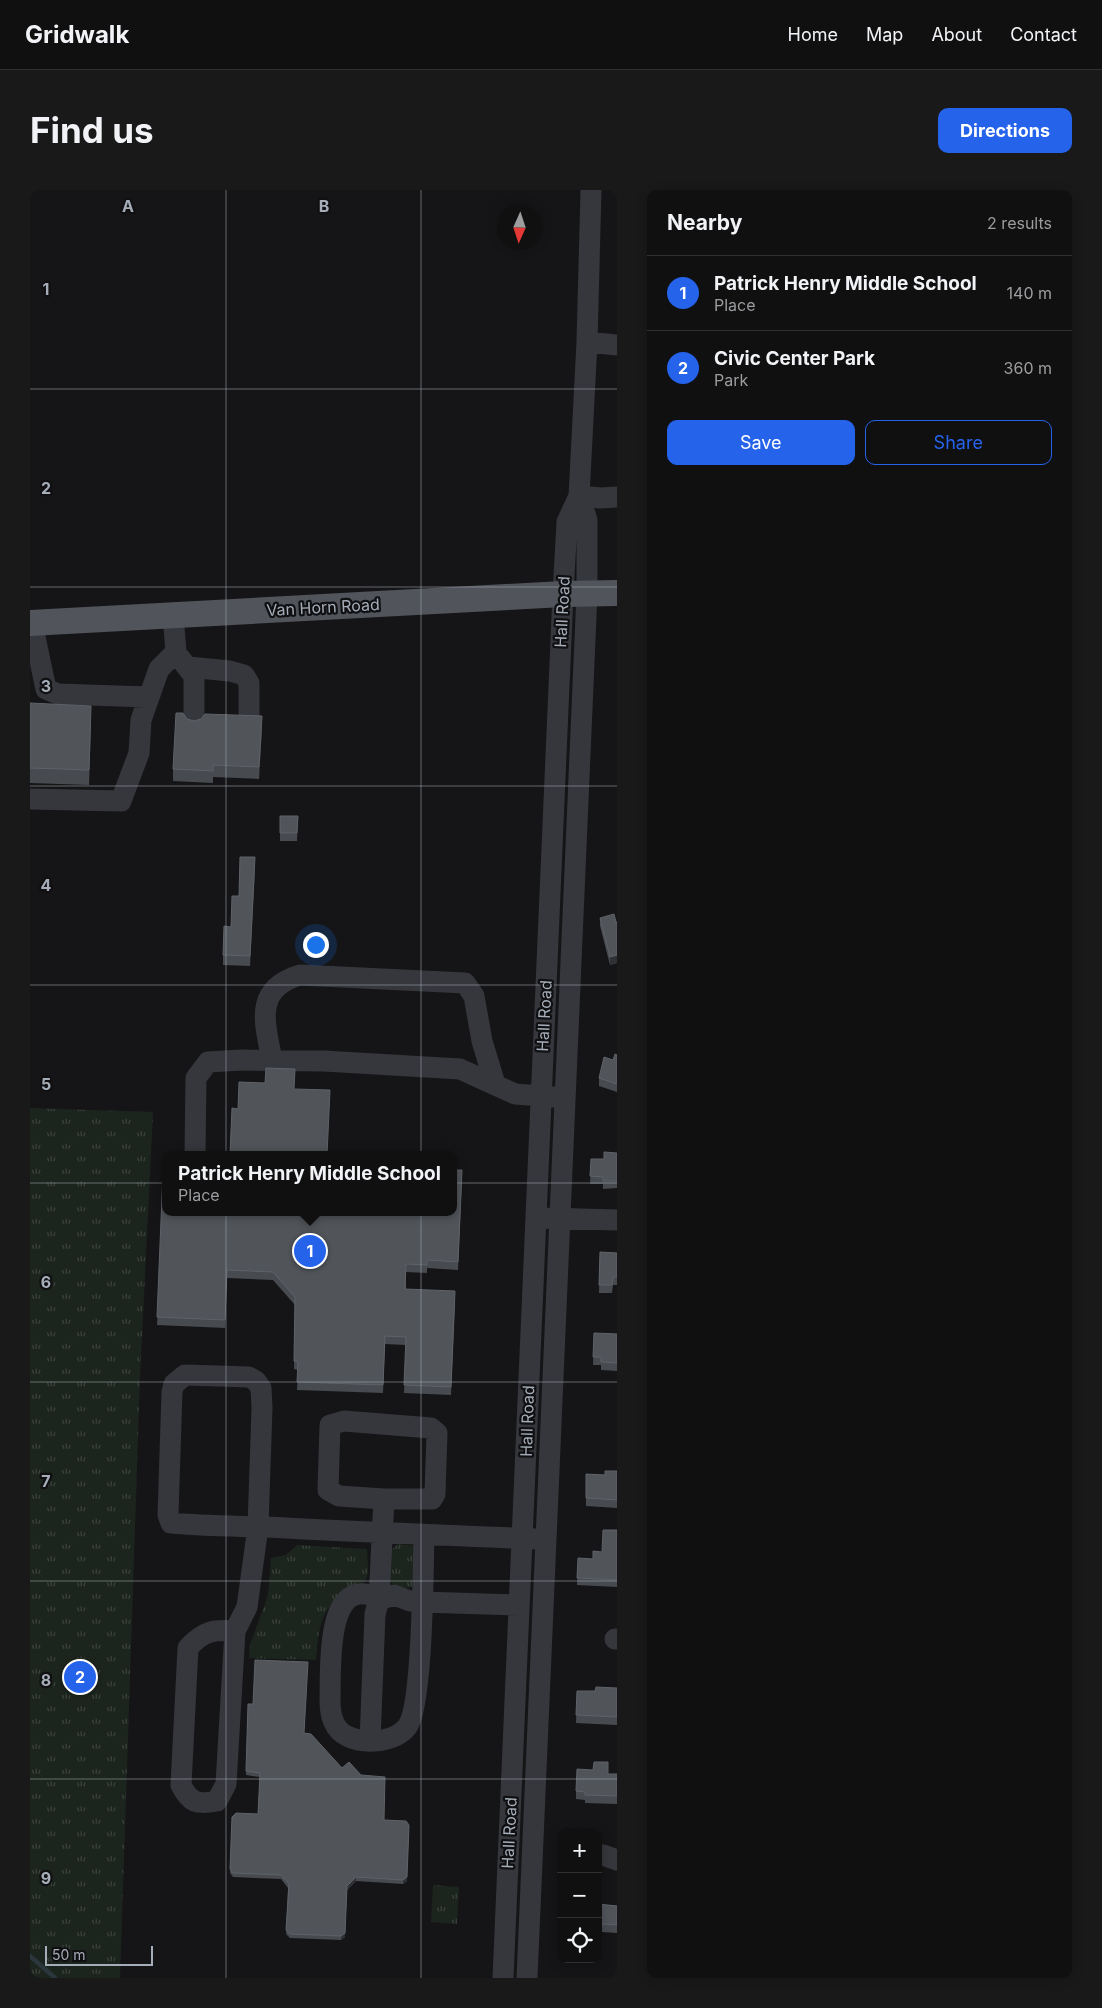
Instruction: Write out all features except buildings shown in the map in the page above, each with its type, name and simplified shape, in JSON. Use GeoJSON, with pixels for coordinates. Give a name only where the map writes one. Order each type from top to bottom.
{"type":"FeatureCollection","features":[{"type":"Feature","properties":{"kind":"main road","name":"Van Horn Road"},"geometry":{"type":"LineString","coordinates":[[31,623],[575,593],[617,593]]}},
{"type":"Feature","properties":{"kind":"street","name":"Hall Road"},"geometry":{"type":"LineString","coordinates":[[527,1978],[565,1097],[575,593],[568,522],[579,496],[587,342],[591,190]]}},
{"type":"Feature","properties":{"kind":"street"},"geometry":{"type":"LineString","coordinates":[[587,342],[617,344]]}},
{"type":"Feature","properties":{"kind":"street"},"geometry":{"type":"LineString","coordinates":[[579,496],[617,497]]}},
{"type":"Feature","properties":{"kind":"street","name":"Hall Road"},"geometry":{"type":"LineString","coordinates":[[503,1978],[541,1096],[575,593]]}},
{"type":"Feature","properties":{"kind":"street"},"geometry":{"type":"LineString","coordinates":[[173,616],[182,659],[194,676],[194,720]]}},
{"type":"Feature","properties":{"kind":"street"},"geometry":{"type":"LineString","coordinates":[[31,623],[46,688],[58,694],[149,697]]}},
{"type":"Feature","properties":{"kind":"street"},"geometry":{"type":"LineString","coordinates":[[30,799],[121,801],[139,753],[141,720],[158,669],[182,659],[244,675],[249,683],[249,714]]}},
{"type":"Feature","properties":{"kind":"street"},"geometry":{"type":"LineString","coordinates":[[272,1060],[264,1017],[267,999],[285,979],[300,975],[465,983],[474,996],[482,1041],[495,1084]]}},
{"type":"Feature","properties":{"kind":"street"},"geometry":{"type":"LineString","coordinates":[[195,1151],[196,1078],[208,1062],[324,1061],[460,1069],[515,1094],[565,1097]]}},
{"type":"Feature","properties":{"kind":"street"},"geometry":{"type":"LineString","coordinates":[[535,1218],[617,1220]]}},
{"type":"Feature","properties":{"kind":"street"},"geometry":{"type":"LineString","coordinates":[[235,1631],[214,1630],[193,1642],[188,1648],[181,1785],[187,1797],[205,1804],[217,1801],[226,1784],[235,1631],[247,1607],[258,1527],[262,1408],[261,1388],[256,1381],[248,1377],[185,1375],[174,1384],[172,1392],[168,1515],[171,1523],[258,1527],[424,1535],[522,1538],[546,1540]]}},
{"type":"Feature","properties":{"kind":"street"},"geometry":{"type":"LineString","coordinates":[[344,1420],[431,1428],[437,1433],[435,1494],[432,1499],[384,1499],[339,1496],[328,1490],[330,1425],[344,1420]]}},
{"type":"Feature","properties":{"kind":"street"},"geometry":{"type":"LineString","coordinates":[[370,1742],[375,1614],[379,1600],[384,1499]]}},
{"type":"Feature","properties":{"kind":"street"},"geometry":{"type":"LineString","coordinates":[[424,1535],[422,1602],[416,1701],[407,1726],[389,1739],[370,1742],[348,1736],[336,1727],[330,1708],[334,1622],[342,1604],[355,1596],[365,1593],[379,1600],[394,1595],[410,1601],[422,1602],[519,1605]]}},
{"type":"Feature","properties":{"kind":"green space"},"geometry":{"type":"Polygon","coordinates":[[[30,1108],[153,1112],[140,1377],[120,1978],[30,1978],[30,1108]]]}},
{"type":"Feature","properties":{"kind":"green space"},"geometry":{"type":"Polygon","coordinates":[[[398,1544],[414,1546],[412,1587],[399,1588],[389,1579],[390,1551],[398,1544]]]}},
{"type":"Feature","properties":{"kind":"green space"},"geometry":{"type":"Polygon","coordinates":[[[297,1545],[367,1549],[367,1576],[358,1587],[336,1599],[326,1612],[320,1627],[316,1660],[249,1658],[250,1645],[268,1595],[271,1558],[286,1555],[297,1545]]]}},
{"type":"Feature","properties":{"kind":"green space"},"geometry":{"type":"Polygon","coordinates":[[[433,1885],[459,1887],[457,1924],[431,1922],[433,1885]]]}},
{"type":"Feature","properties":{"kind":"waterway"},"geometry":{"type":"LineString","coordinates":[[30,1956],[55,1978]]}},
{"type":"Feature","properties":{"kind":"place","name":"Patrick Henry Middle School"},"geometry":{"type":"Point","coordinates":[310,1251]}},
{"type":"Feature","properties":{"kind":"place","name":"Civic Center Park"},"geometry":{"type":"Point","coordinates":[80,1677]}}]}
